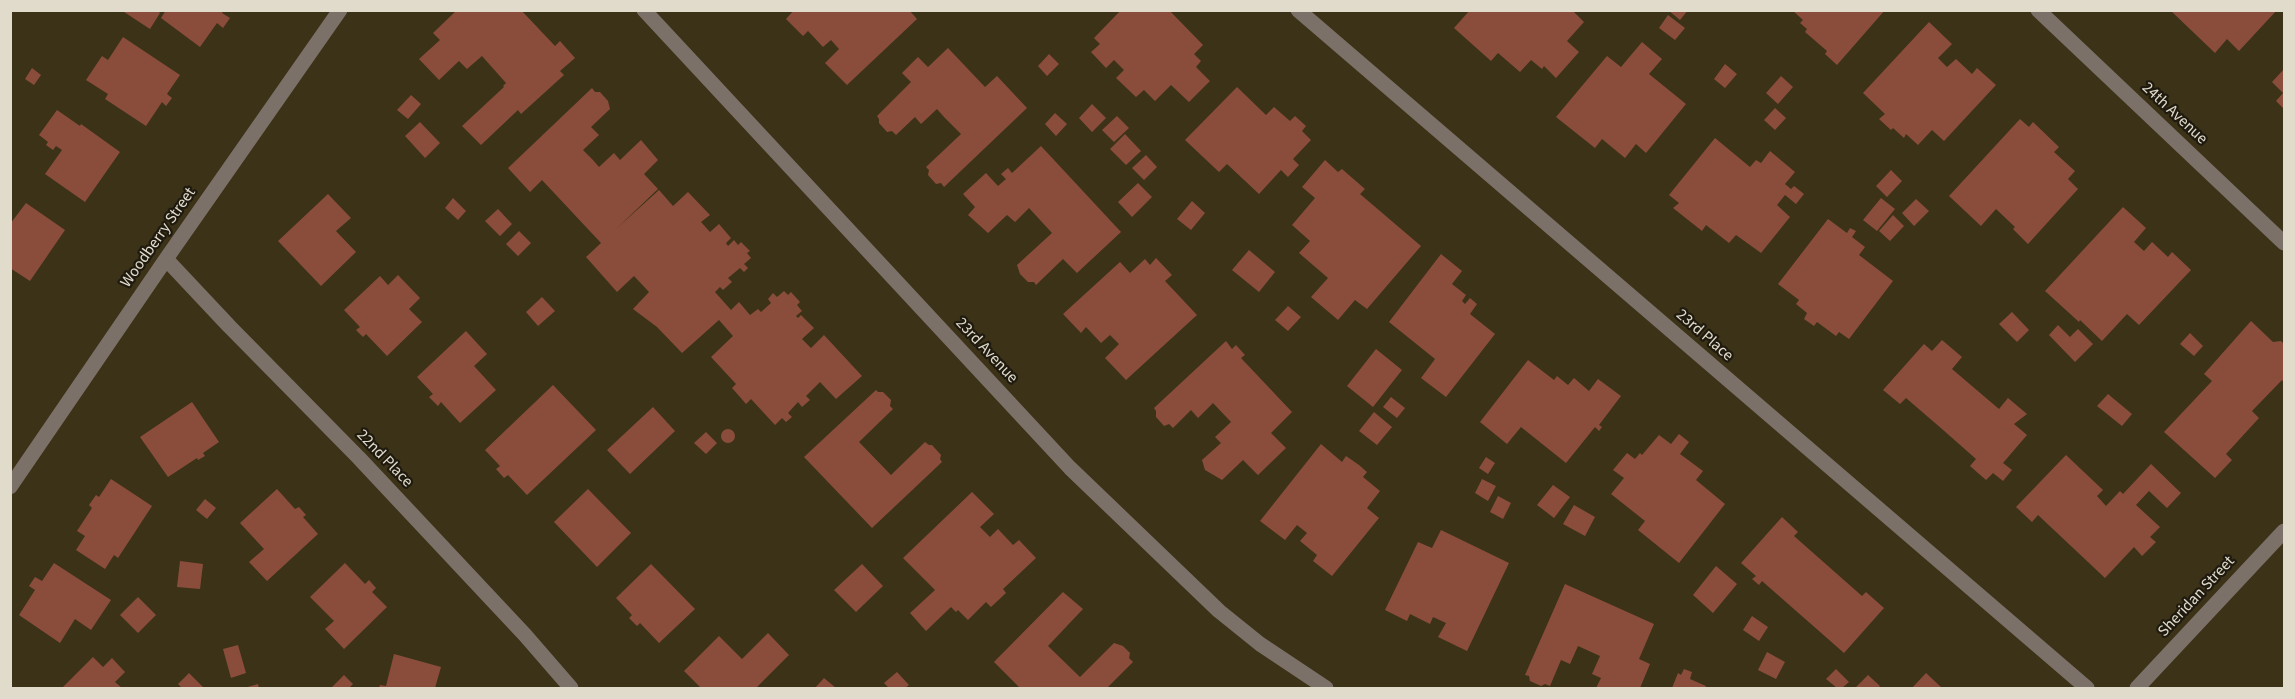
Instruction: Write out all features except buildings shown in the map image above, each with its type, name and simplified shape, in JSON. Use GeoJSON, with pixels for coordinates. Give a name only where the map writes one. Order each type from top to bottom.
{"type":"FeatureCollection","features":[{"type":"Feature","properties":{"kind":"street","name":"Woodberry Street"},"geometry":{"type":"LineString","coordinates":[[10,487],[340,10]]}},
{"type":"Feature","properties":{"kind":"street","name":"23rd Avenue"},"geometry":{"type":"LineString","coordinates":[[644,10],[1070,468],[1219,611],[1260,644],[1326,688]]}},
{"type":"Feature","properties":{"kind":"street","name":"23rd Place"},"geometry":{"type":"LineString","coordinates":[[1298,10],[2087,688]]}},
{"type":"Feature","properties":{"kind":"street","name":"24th Avenue"},"geometry":{"type":"LineString","coordinates":[[2038,10],[2284,243]]}},
{"type":"Feature","properties":{"kind":"street","name":"22nd Place"},"geometry":{"type":"LineString","coordinates":[[166,259],[229,327],[359,458],[525,635],[571,688]]}},
{"type":"Feature","properties":{"kind":"street","name":"Sheridan Street"},"geometry":{"type":"LineString","coordinates":[[2137,688],[2284,531]]}}]}
